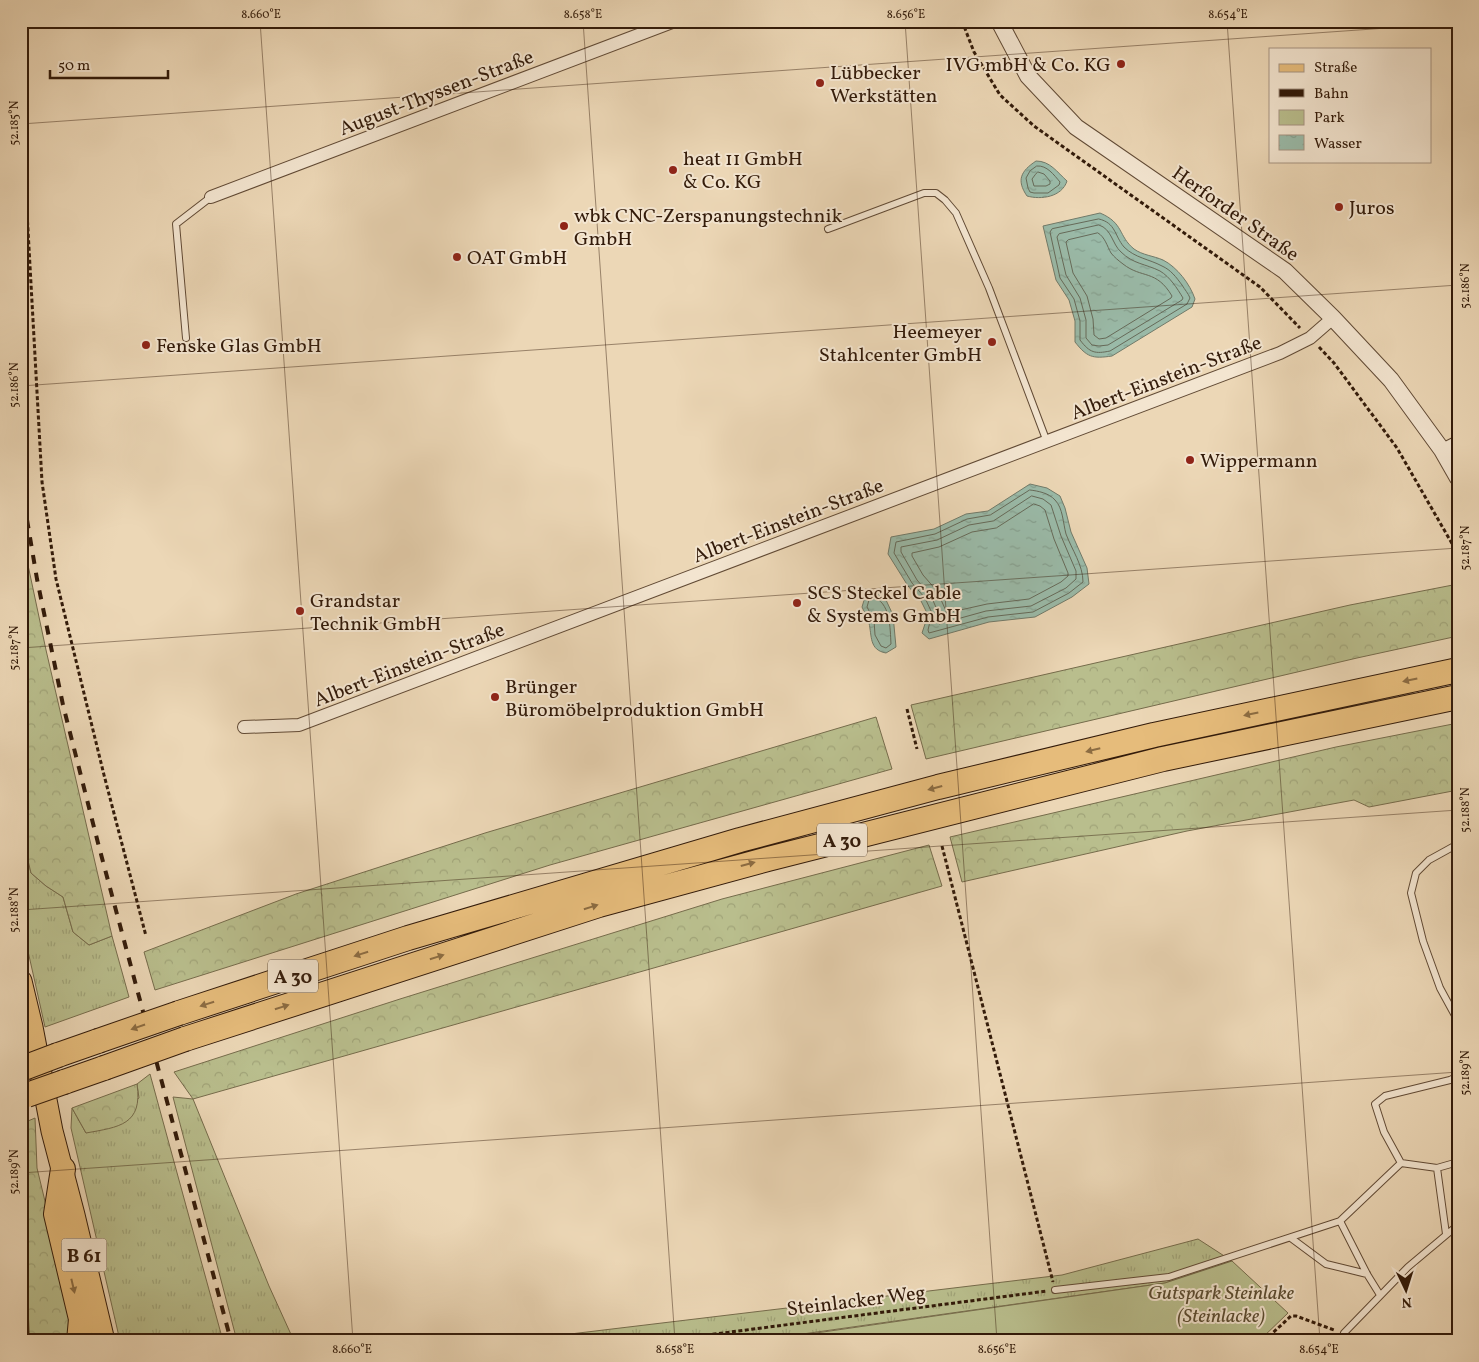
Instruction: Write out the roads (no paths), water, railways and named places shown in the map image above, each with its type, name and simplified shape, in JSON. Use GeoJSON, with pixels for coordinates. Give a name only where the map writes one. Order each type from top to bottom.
{"type":"FeatureCollection","features":[{"type":"Feature","properties":{"kind":"highway","name":"A 30"},"geometry":{"type":"LineString","coordinates":[[21,1069],[179,1013],[408,938],[740,840],[938,787],[1154,735],[1458,670]]}},
{"type":"Feature","properties":{"kind":"highway","name":"A 30"},"geometry":{"type":"LineString","coordinates":[[24,1096],[185,1039],[599,905],[758,861],[1163,759],[1458,697]]}},
{"type":"Feature","properties":{"kind":"highway"},"geometry":{"type":"LineString","coordinates":[[62,1169],[56,1214],[81,1319],[79,1341]]}},
{"type":"Feature","properties":{"kind":"main road","name":"B 61"},"geometry":{"type":"LineString","coordinates":[[21,981],[32,1026],[52,1131],[104,1341]]}},
{"type":"Feature","properties":{"kind":"street","name":"August-Thyssen-Straße"},"geometry":{"type":"LineString","coordinates":[[211,197],[675,21]]}},
{"type":"Feature","properties":{"kind":"street","name":"Herforder Straße"},"geometry":{"type":"LineString","coordinates":[[999,21],[1028,76],[1076,126],[1285,271],[1333,318],[1391,380],[1442,450],[1458,478]]}},
{"type":"Feature","properties":{"kind":"street","name":"Albert-Einstein-Straße"},"geometry":{"type":"LineString","coordinates":[[244,727],[299,725],[1280,353],[1310,338],[1333,318]]}},
{"type":"Feature","properties":{"kind":"street"},"geometry":{"type":"LineString","coordinates":[[1442,450],[1458,442]]}},
{"type":"Feature","properties":{"kind":"lane"},"geometry":{"type":"LineString","coordinates":[[828,229],[924,193],[936,193],[946,200],[956,212],[989,288],[1047,442]]}},
{"type":"Feature","properties":{"kind":"lane"},"geometry":{"type":"LineString","coordinates":[[186,338],[176,224],[211,197]]}},
{"type":"Feature","properties":{"kind":"lane"},"geometry":{"type":"LineString","coordinates":[[1458,844],[1429,860],[1416,873],[1411,893],[1423,940],[1440,988],[1458,1021]]}},
{"type":"Feature","properties":{"kind":"lane"},"geometry":{"type":"LineString","coordinates":[[1401,1163],[1384,1132],[1375,1104],[1385,1096],[1450,1080],[1458,1076]]}},
{"type":"Feature","properties":{"kind":"lane"},"geometry":{"type":"LineString","coordinates":[[1401,1163],[1438,1168],[1458,1162]]}},
{"type":"Feature","properties":{"kind":"lane"},"geometry":{"type":"LineString","coordinates":[[1055,1290],[1169,1277],[1340,1221],[1401,1163]]}},
{"type":"Feature","properties":{"kind":"lane"},"geometry":{"type":"LineString","coordinates":[[1438,1168],[1446,1234]]}},
{"type":"Feature","properties":{"kind":"lane"},"geometry":{"type":"LineString","coordinates":[[1340,1221],[1380,1295]]}},
{"type":"Feature","properties":{"kind":"lane"},"geometry":{"type":"LineString","coordinates":[[1342,1341],[1344,1333],[1408,1267],[1458,1225]]}},
{"type":"Feature","properties":{"kind":"lane"},"geometry":{"type":"LineString","coordinates":[[1291,1238],[1326,1264],[1367,1274]]}},
{"type":"Feature","properties":{"kind":"water"},"geometry":{"type":"Polygon","coordinates":[[[1036,161],[1049,165],[1067,181],[1061,191],[1050,196],[1038,198],[1027,196],[1021,181],[1022,176],[1027,168],[1036,161]]]}},
{"type":"Feature","properties":{"kind":"water"},"geometry":{"type":"Polygon","coordinates":[[[1100,213],[1117,225],[1125,239],[1134,249],[1163,260],[1178,271],[1195,299],[1192,307],[1112,356],[1095,357],[1083,351],[1075,342],[1075,321],[1069,300],[1056,280],[1043,226],[1100,213]]]}},
{"type":"Feature","properties":{"kind":"water"},"geometry":{"type":"Polygon","coordinates":[[[1030,484],[1047,488],[1060,496],[1071,532],[1087,568],[1089,584],[1072,597],[1035,617],[989,622],[929,639],[922,633],[928,615],[921,601],[908,586],[888,554],[891,537],[934,529],[966,514],[988,511],[1030,484]]]}},
{"type":"Feature","properties":{"kind":"water"},"geometry":{"type":"Polygon","coordinates":[[[870,592],[876,592],[886,600],[893,615],[896,647],[886,653],[874,646],[868,621],[862,607],[865,597],[870,592]]]}},
{"type":"Feature","properties":{"kind":"railway"},"geometry":{"type":"LineString","coordinates":[[21,484],[37,579],[63,705],[231,1341]]}},
{"type":"Feature","properties":{"kind":"place","name":"IVG mbH & Co. KG"},"geometry":{"type":"Point","coordinates":[1121,64]}},
{"type":"Feature","properties":{"kind":"place","name":"Lübbecker Werkstätten"},"geometry":{"type":"Point","coordinates":[820,83]}},
{"type":"Feature","properties":{"kind":"place","name":"heat 11 GmbH & Co. KG"},"geometry":{"type":"Point","coordinates":[673,170]}},
{"type":"Feature","properties":{"kind":"place","name":"Juros"},"geometry":{"type":"Point","coordinates":[1339,207]}},
{"type":"Feature","properties":{"kind":"place","name":"wbk CNC-Zerspanungstechnik GmbH"},"geometry":{"type":"Point","coordinates":[564,226]}},
{"type":"Feature","properties":{"kind":"place","name":"OAT GmbH"},"geometry":{"type":"Point","coordinates":[457,257]}},
{"type":"Feature","properties":{"kind":"place","name":"Heemeyer Stahlcenter GmbH"},"geometry":{"type":"Point","coordinates":[992,342]}},
{"type":"Feature","properties":{"kind":"place","name":"Fenske Glas GmbH"},"geometry":{"type":"Point","coordinates":[146,345]}},
{"type":"Feature","properties":{"kind":"place","name":"Wippermann"},"geometry":{"type":"Point","coordinates":[1190,460]}},
{"type":"Feature","properties":{"kind":"place","name":"SCS Steckel Cable & Systems GmbH"},"geometry":{"type":"Point","coordinates":[797,603]}},
{"type":"Feature","properties":{"kind":"place","name":"Grandstar Technik GmbH"},"geometry":{"type":"Point","coordinates":[300,611]}},
{"type":"Feature","properties":{"kind":"place","name":"Brünger Büromöbelproduktion GmbH"},"geometry":{"type":"Point","coordinates":[495,697]}},
{"type":"Feature","properties":{"kind":"park label","name":"Gutspark Steinlake (Steinlacke)"},"geometry":{"type":"Point","coordinates":[1221,1304]}}]}
